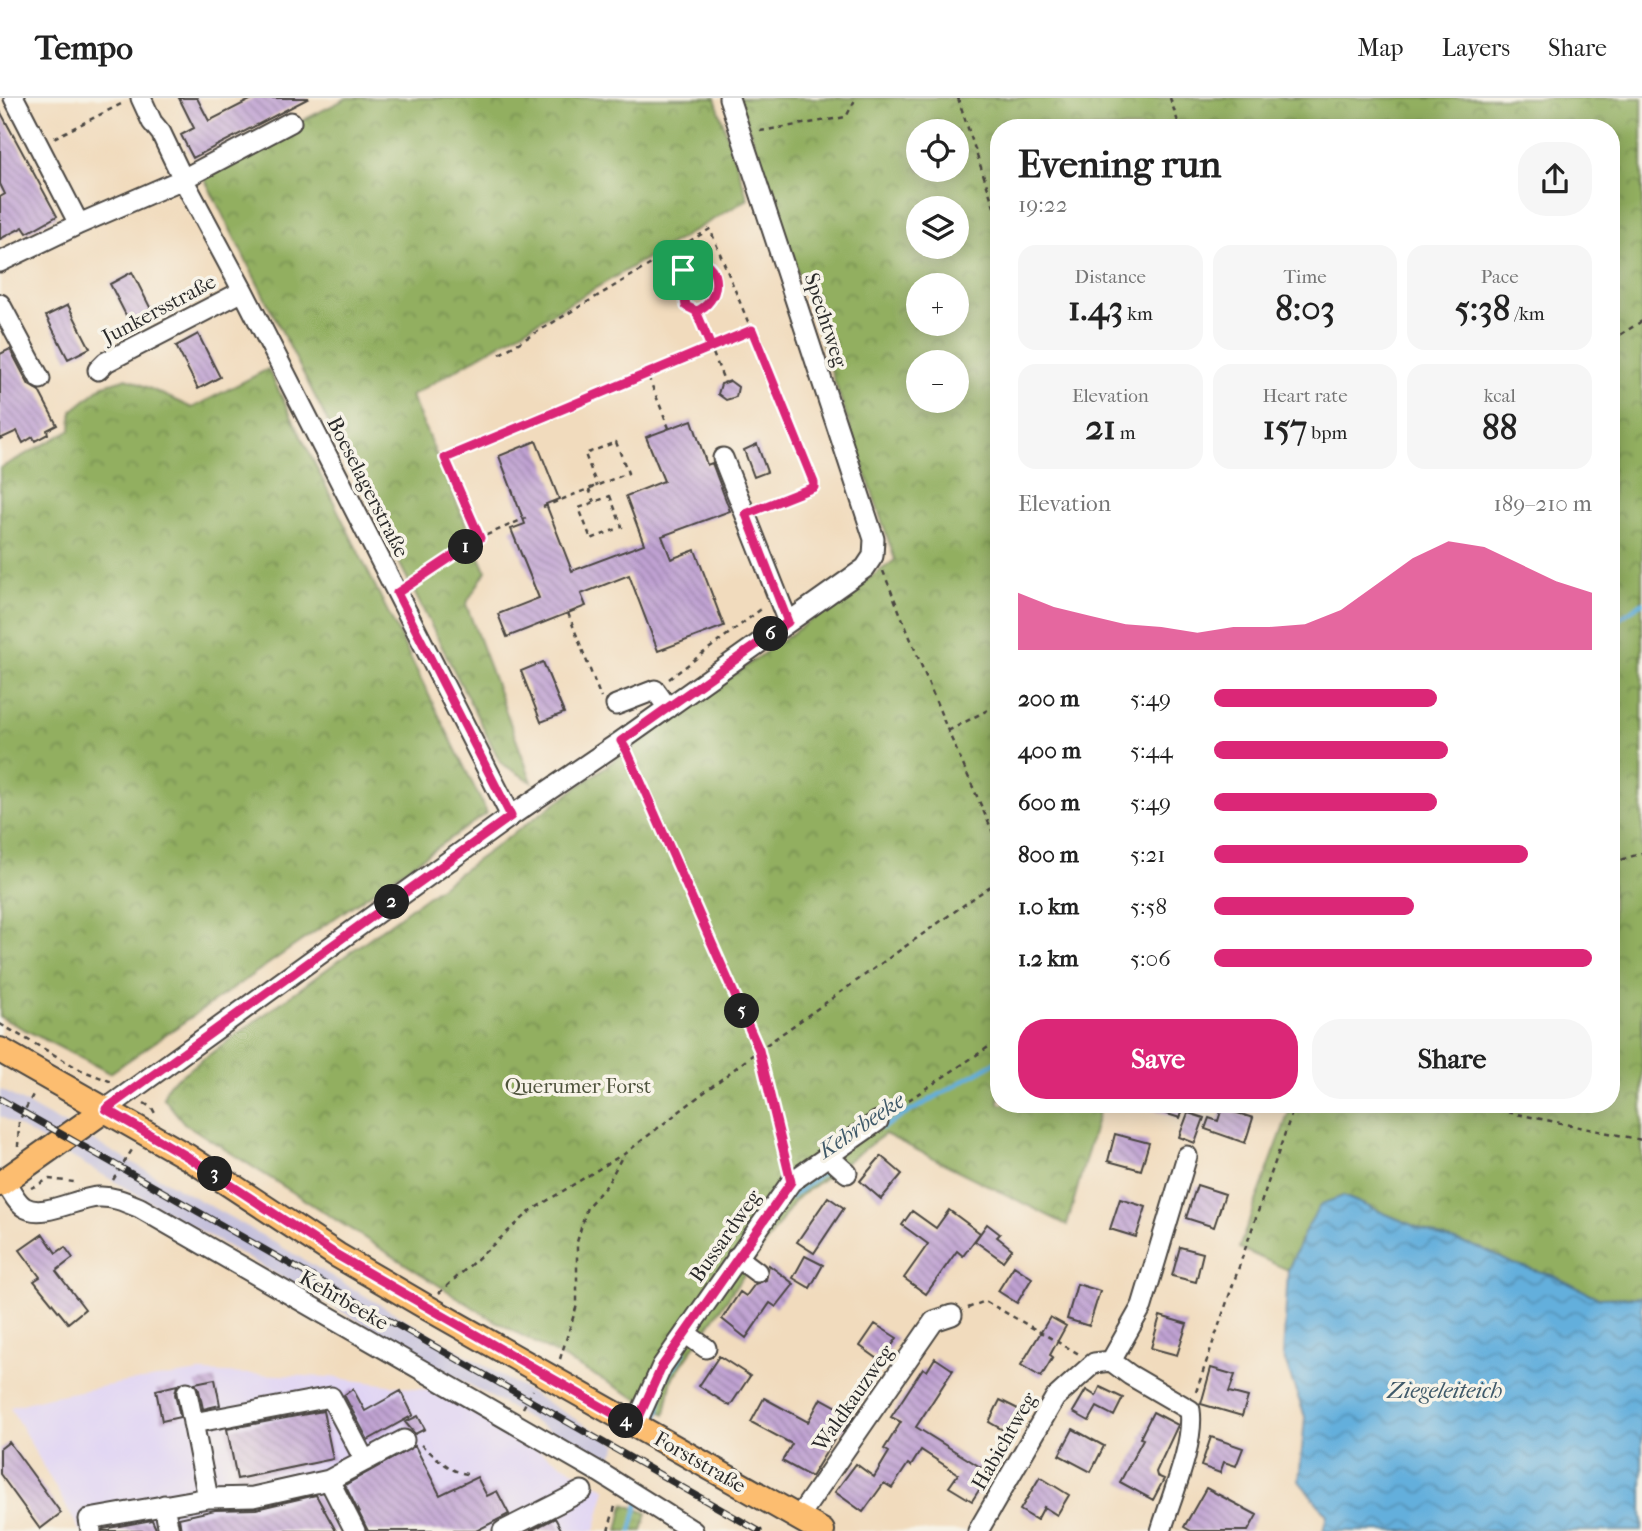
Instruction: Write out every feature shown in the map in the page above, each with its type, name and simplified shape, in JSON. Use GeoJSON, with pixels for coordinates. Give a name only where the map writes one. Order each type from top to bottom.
{"type":"FeatureCollection","features":[{"type":"Feature","properties":{"kind":"main road","name":"Forststraße"},"geometry":{"type":"LineString","coordinates":[[0,1050],[52,1066],[106,1109],[151,1124],[220,1177],[337,1255],[821,1531]]}},
{"type":"Feature","properties":{"kind":"main road"},"geometry":{"type":"LineString","coordinates":[[7,1188],[106,1109]]}},
{"type":"Feature","properties":{"kind":"street"},"geometry":{"type":"LineString","coordinates":[[14,98],[79,224]]}},
{"type":"Feature","properties":{"kind":"street","name":"Spechtweg"},"geometry":{"type":"LineString","coordinates":[[729,98],[874,539],[873,556]]}},
{"type":"Feature","properties":{"kind":"street","name":"Boeselagerstraße"},"geometry":{"type":"LineString","coordinates":[[134,99],[161,133],[511,816]]}},
{"type":"Feature","properties":{"kind":"street"},"geometry":{"type":"LineString","coordinates":[[0,262],[183,179],[291,122]]}},
{"type":"Feature","properties":{"kind":"street","name":"Junkersstraße"},"geometry":{"type":"LineString","coordinates":[[98,370],[106,362],[243,291]]}},
{"type":"Feature","properties":{"kind":"street"},"geometry":{"type":"LineString","coordinates":[[0,304],[40,379]]}},
{"type":"Feature","properties":{"kind":"street"},"geometry":{"type":"LineString","coordinates":[[723,458],[788,622]]}},
{"type":"Feature","properties":{"kind":"street"},"geometry":{"type":"LineString","coordinates":[[106,1109],[511,816],[865,568],[873,556]]}},
{"type":"Feature","properties":{"kind":"street"},"geometry":{"type":"LineString","coordinates":[[608,701],[655,690],[668,708]]}},
{"type":"Feature","properties":{"kind":"street","name":"Bussardweg"},"geometry":{"type":"LineString","coordinates":[[635,1426],[662,1366],[791,1182],[878,1121]]}},
{"type":"Feature","properties":{"kind":"street","name":"Habichtweg"},"geometry":{"type":"LineString","coordinates":[[978,1531],[1055,1398],[1103,1362],[1142,1306],[1187,1156]]}},
{"type":"Feature","properties":{"kind":"street"},"geometry":{"type":"LineString","coordinates":[[829,1157],[847,1173]]}},
{"type":"Feature","properties":{"kind":"street","name":"Kehrbeeke"},"geometry":{"type":"LineString","coordinates":[[7,1188],[25,1208],[38,1211],[95,1197],[117,1199],[140,1208],[516,1424],[693,1531]]}},
{"type":"Feature","properties":{"kind":"street"},"geometry":{"type":"LineString","coordinates":[[737,1257],[757,1272]]}},
{"type":"Feature","properties":{"kind":"street","name":"Waldkauzweg"},"geometry":{"type":"LineString","coordinates":[[798,1518],[934,1321],[953,1315]]}},
{"type":"Feature","properties":{"kind":"street"},"geometry":{"type":"LineString","coordinates":[[685,1333],[706,1348]]}},
{"type":"Feature","properties":{"kind":"street"},"geometry":{"type":"LineString","coordinates":[[1103,1362],[1190,1410],[1192,1420],[1188,1441],[1161,1531]]}},
{"type":"Feature","properties":{"kind":"street"},"geometry":{"type":"LineString","coordinates":[[187,1392],[208,1498]]}},
{"type":"Feature","properties":{"kind":"street"},"geometry":{"type":"LineString","coordinates":[[193,1423],[331,1397],[365,1461]]}},
{"type":"Feature","properties":{"kind":"street"},"geometry":{"type":"LineString","coordinates":[[91,1531],[89,1519],[208,1498],[253,1497],[330,1480],[404,1440]]}},
{"type":"Feature","properties":{"kind":"street"},"geometry":{"type":"LineString","coordinates":[[330,1480],[355,1531]]}},
{"type":"Feature","properties":{"kind":"street"},"geometry":{"type":"LineString","coordinates":[[503,1531],[582,1491]]}},
{"type":"Feature","properties":{"kind":"street"},"geometry":{"type":"LineString","coordinates":[[164,1505],[169,1531]]}},
{"type":"Feature","properties":{"kind":"path"},"geometry":{"type":"LineString","coordinates":[[741,134],[846,117],[856,98]]}},
{"type":"Feature","properties":{"kind":"path"},"geometry":{"type":"LineString","coordinates":[[958,98],[990,195]]}},
{"type":"Feature","properties":{"kind":"path"},"geometry":{"type":"LineString","coordinates":[[1170,98],[1177,119]]}},
{"type":"Feature","properties":{"kind":"path"},"geometry":{"type":"LineString","coordinates":[[39,145],[134,99]]}},
{"type":"Feature","properties":{"kind":"path"},"geometry":{"type":"LineString","coordinates":[[500,354],[710,229],[814,483],[814,487],[746,514]]}},
{"type":"Feature","properties":{"kind":"path"},"geometry":{"type":"LineString","coordinates":[[696,311],[710,303],[715,287],[711,268],[697,259],[687,264],[681,275],[684,301],[686,306],[696,311],[725,383]]}},
{"type":"Feature","properties":{"kind":"path"},"geometry":{"type":"LineString","coordinates":[[1620,335],[1642,321]]}},
{"type":"Feature","properties":{"kind":"path"},"geometry":{"type":"LineString","coordinates":[[480,538],[445,458],[648,376],[752,330]]}},
{"type":"Feature","properties":{"kind":"path"},"geometry":{"type":"LineString","coordinates":[[648,376],[668,428]]}},
{"type":"Feature","properties":{"kind":"path"},"geometry":{"type":"LineString","coordinates":[[543,507],[597,486],[628,473],[616,442],[585,454],[597,486]]}},
{"type":"Feature","properties":{"kind":"path"},"geometry":{"type":"LineString","coordinates":[[589,489],[594,502]]}},
{"type":"Feature","properties":{"kind":"path"},"geometry":{"type":"LineString","coordinates":[[610,496],[622,527],[591,540],[579,508],[594,502],[610,496]]}},
{"type":"Feature","properties":{"kind":"path"},"geometry":{"type":"LineString","coordinates":[[397,593],[480,538],[526,518]]}},
{"type":"Feature","properties":{"kind":"path"},"geometry":{"type":"LineString","coordinates":[[873,556],[885,573],[948,731],[990,826]]}},
{"type":"Feature","properties":{"kind":"path"},"geometry":{"type":"LineString","coordinates":[[655,690],[778,596]]}},
{"type":"Feature","properties":{"kind":"path"},"geometry":{"type":"LineString","coordinates":[[568,613],[608,701]]}},
{"type":"Feature","properties":{"kind":"path"},"geometry":{"type":"LineString","coordinates":[[948,731],[990,709]]}},
{"type":"Feature","properties":{"kind":"path"},"geometry":{"type":"LineString","coordinates":[[621,741],[759,1050],[791,1182]]}},
{"type":"Feature","properties":{"kind":"path"},"geometry":{"type":"LineString","coordinates":[[1620,860],[1642,853]]}},
{"type":"Feature","properties":{"kind":"path"},"geometry":{"type":"LineString","coordinates":[[428,1308],[440,1291],[532,1210],[623,1155],[759,1050],[990,886]]}},
{"type":"Feature","properties":{"kind":"path"},"geometry":{"type":"LineString","coordinates":[[0,1024],[52,1066],[81,1070],[108,1080]]}},
{"type":"Feature","properties":{"kind":"path"},"geometry":{"type":"LineString","coordinates":[[878,1121],[990,1046]]}},
{"type":"Feature","properties":{"kind":"path"},"geometry":{"type":"LineString","coordinates":[[17,1150],[19,1121],[52,1066]]}},
{"type":"Feature","properties":{"kind":"path"},"geometry":{"type":"LineString","coordinates":[[109,1186],[151,1124],[152,1108]]}},
{"type":"Feature","properties":{"kind":"path"},"geometry":{"type":"LineString","coordinates":[[1190,1410],[1292,1113]]}},
{"type":"Feature","properties":{"kind":"path"},"geometry":{"type":"LineString","coordinates":[[1512,1113],[1642,1140]]}},
{"type":"Feature","properties":{"kind":"path"},"geometry":{"type":"LineString","coordinates":[[516,1424],[543,1373],[562,1358],[577,1305],[578,1242],[587,1207],[607,1185],[623,1155]]}},
{"type":"Feature","properties":{"kind":"path"},"geometry":{"type":"LineString","coordinates":[[7,1188],[49,1179],[79,1183]]}},
{"type":"Feature","properties":{"kind":"path"},"geometry":{"type":"LineString","coordinates":[[953,1315],[985,1301],[1103,1362]]}},
{"type":"Feature","properties":{"kind":"path"},"geometry":{"type":"LineString","coordinates":[[404,1440],[415,1440],[454,1470],[471,1474]]}},
{"type":"Feature","properties":{"kind":"path"},"geometry":{"type":"LineString","coordinates":[[608,1531],[621,1487]]}},
{"type":"Feature","properties":{"kind":"shaded area"},"geometry":{"type":"Polygon","coordinates":[[[0,1089],[246,1226],[618,1444],[608,1464],[0,1116],[0,1089]]]}},
{"type":"Feature","properties":{"kind":"shaded area"},"geometry":{"type":"Polygon","coordinates":[[[200,1372],[330,1377],[434,1391],[606,1489],[595,1531],[80,1531],[10,1407],[121,1383],[200,1372]]]}},
{"type":"Feature","properties":{"kind":"green space"},"geometry":{"type":"Polygon","coordinates":[[[347,98],[715,98],[748,199],[411,396],[486,571],[466,604],[532,782],[501,763],[201,172],[347,98]]]}},
{"type":"Feature","properties":{"kind":"green space","name":"Querumer Forst"},"geometry":{"type":"Polygon","coordinates":[[[739,98],[1642,98],[1642,1297],[1598,1298],[1554,1276],[1511,1263],[1483,1249],[1438,1236],[1343,1196],[1306,1229],[1288,1270],[1239,1248],[1289,1113],[1620,1113],[1620,119],[990,119],[990,1113],[1098,1113],[1067,1225],[885,1134],[797,1198],[672,1379],[665,1414],[490,1318],[184,1123],[163,1097],[169,1084],[895,560],[739,98]]]}},
{"type":"Feature","properties":{"kind":"green space"},"geometry":{"type":"Polygon","coordinates":[[[268,369],[487,813],[110,1073],[0,1017],[0,468],[71,430],[72,411],[104,385],[127,378],[192,408],[268,369]]]}},
{"type":"Feature","properties":{"kind":"green space"},"geometry":{"type":"Polygon","coordinates":[[[624,1504],[647,1513],[642,1531],[618,1531],[624,1504]]]}},
{"type":"Feature","properties":{"kind":"water"},"geometry":{"type":"Polygon","coordinates":[[[695,271],[706,278],[691,304],[688,276],[695,271]]]}},
{"type":"Feature","properties":{"kind":"water","name":"Ziegeleiteich"},"geometry":{"type":"Polygon","coordinates":[[[1343,1196],[1438,1236],[1483,1249],[1511,1263],[1554,1276],[1598,1298],[1642,1297],[1642,1531],[1323,1531],[1327,1515],[1299,1481],[1305,1417],[1283,1355],[1288,1270],[1306,1229],[1321,1204],[1343,1196]]]}},
{"type":"Feature","properties":{"kind":"building"},"geometry":{"type":"Polygon","coordinates":[[[179,98],[197,98],[209,121],[254,98],[309,98],[193,158],[181,135],[194,128],[179,98]]]}},
{"type":"Feature","properties":{"kind":"building"},"geometry":{"type":"Polygon","coordinates":[[[0,111],[57,216],[27,233],[23,227],[0,239],[0,197],[5,194],[0,184],[0,111]]]}},
{"type":"Feature","properties":{"kind":"building"},"geometry":{"type":"Polygon","coordinates":[[[132,272],[154,315],[132,327],[110,284],[132,272]]]}},
{"type":"Feature","properties":{"kind":"building"},"geometry":{"type":"Polygon","coordinates":[[[68,305],[90,348],[68,359],[46,316],[68,305]]]}},
{"type":"Feature","properties":{"kind":"building"},"geometry":{"type":"Polygon","coordinates":[[[198,334],[220,377],[198,389],[176,346],[198,334]]]}},
{"type":"Feature","properties":{"kind":"building"},"geometry":{"type":"Polygon","coordinates":[[[10,349],[29,385],[39,391],[57,425],[35,441],[33,437],[23,443],[17,431],[0,439],[0,354],[10,349]]]}},
{"type":"Feature","properties":{"kind":"building"},"geometry":{"type":"Polygon","coordinates":[[[730,381],[738,387],[736,397],[726,400],[718,394],[721,384],[730,381]]]}},
{"type":"Feature","properties":{"kind":"building"},"geometry":{"type":"Polygon","coordinates":[[[692,420],[707,465],[712,463],[730,511],[662,536],[671,559],[695,550],[724,626],[658,651],[629,575],[581,594],[586,606],[507,637],[498,614],[539,598],[511,529],[525,524],[499,456],[536,441],[559,499],[546,504],[572,571],[644,544],[626,496],[664,481],[646,437],[692,420]]]}},
{"type":"Feature","properties":{"kind":"building"},"geometry":{"type":"Polygon","coordinates":[[[757,444],[767,472],[754,477],[744,450],[757,444]]]}},
{"type":"Feature","properties":{"kind":"building"},"geometry":{"type":"Polygon","coordinates":[[[543,662],[564,713],[541,722],[521,671],[543,662]]]}},
{"type":"Feature","properties":{"kind":"building"},"geometry":{"type":"Polygon","coordinates":[[[1164,1113],[1182,1113],[1180,1118],[1164,1113]]]}},
{"type":"Feature","properties":{"kind":"building"},"geometry":{"type":"Polygon","coordinates":[[[1188,1113],[1204,1118],[1195,1143],[1179,1137],[1188,1113]]]}},
{"type":"Feature","properties":{"kind":"building"},"geometry":{"type":"Polygon","coordinates":[[[1220,1113],[1238,1113],[1253,1118],[1245,1143],[1205,1129],[1209,1118],[1218,1121],[1220,1113]]]}},
{"type":"Feature","properties":{"kind":"building"},"geometry":{"type":"Polygon","coordinates":[[[1115,1134],[1149,1143],[1141,1170],[1108,1161],[1115,1134]]]}},
{"type":"Feature","properties":{"kind":"building"},"geometry":{"type":"Polygon","coordinates":[[[881,1156],[902,1174],[881,1199],[860,1181],[881,1156]]]}},
{"type":"Feature","properties":{"kind":"building"},"geometry":{"type":"Polygon","coordinates":[[[1197,1185],[1225,1194],[1214,1227],[1186,1218],[1197,1185]]]}},
{"type":"Feature","properties":{"kind":"building"},"geometry":{"type":"Polygon","coordinates":[[[828,1197],[844,1208],[814,1253],[797,1242],[828,1197]]]}},
{"type":"Feature","properties":{"kind":"building"},"geometry":{"type":"Polygon","coordinates":[[[1120,1199],[1146,1207],[1136,1237],[1110,1229],[1120,1199]]]}},
{"type":"Feature","properties":{"kind":"building"},"geometry":{"type":"Polygon","coordinates":[[[949,1210],[980,1233],[963,1256],[957,1251],[926,1294],[904,1278],[928,1244],[902,1225],[912,1211],[936,1228],[949,1210]]]}},
{"type":"Feature","properties":{"kind":"building"},"geometry":{"type":"Polygon","coordinates":[[[987,1224],[1000,1234],[997,1237],[1012,1249],[1003,1261],[975,1241],[987,1224]]]}},
{"type":"Feature","properties":{"kind":"building"},"geometry":{"type":"Polygon","coordinates":[[[43,1234],[56,1253],[65,1247],[73,1258],[56,1271],[85,1309],[68,1323],[34,1281],[40,1277],[20,1250],[43,1234]]]}},
{"type":"Feature","properties":{"kind":"building"},"geometry":{"type":"Polygon","coordinates":[[[1180,1247],[1203,1253],[1196,1282],[1172,1276],[1180,1247]]]}},
{"type":"Feature","properties":{"kind":"building"},"geometry":{"type":"Polygon","coordinates":[[[805,1256],[823,1265],[810,1288],[793,1278],[805,1256]]]}},
{"type":"Feature","properties":{"kind":"building"},"geometry":{"type":"Polygon","coordinates":[[[769,1265],[794,1284],[776,1307],[770,1303],[746,1338],[722,1319],[740,1292],[746,1296],[755,1284],[766,1280],[769,1265]]]}},
{"type":"Feature","properties":{"kind":"building"},"geometry":{"type":"Polygon","coordinates":[[[1014,1266],[1032,1278],[1017,1303],[998,1291],[1014,1266]]]}},
{"type":"Feature","properties":{"kind":"building"},"geometry":{"type":"Polygon","coordinates":[[[1077,1284],[1100,1291],[1089,1326],[1067,1319],[1077,1284]]]}},
{"type":"Feature","properties":{"kind":"building"},"geometry":{"type":"Polygon","coordinates":[[[1160,1316],[1187,1324],[1177,1355],[1151,1348],[1160,1316]]]}},
{"type":"Feature","properties":{"kind":"building"},"geometry":{"type":"Polygon","coordinates":[[[1050,1317],[1066,1326],[1041,1377],[1021,1365],[1050,1317]]]}},
{"type":"Feature","properties":{"kind":"building"},"geometry":{"type":"Polygon","coordinates":[[[875,1324],[897,1338],[881,1361],[860,1346],[875,1324]]]}},
{"type":"Feature","properties":{"kind":"building"},"geometry":{"type":"Polygon","coordinates":[[[719,1356],[750,1376],[730,1406],[699,1386],[719,1356]]]}},
{"type":"Feature","properties":{"kind":"building"},"geometry":{"type":"Polygon","coordinates":[[[935,1358],[953,1370],[916,1427],[990,1473],[972,1501],[949,1487],[958,1474],[921,1450],[892,1488],[884,1483],[863,1512],[835,1492],[856,1464],[874,1477],[889,1452],[884,1449],[901,1422],[891,1417],[923,1368],[927,1371],[935,1358]]]}},
{"type":"Feature","properties":{"kind":"building"},"geometry":{"type":"Polygon","coordinates":[[[1211,1368],[1235,1375],[1229,1392],[1248,1397],[1242,1416],[1201,1404],[1211,1368]]]}},
{"type":"Feature","properties":{"kind":"building"},"geometry":{"type":"Polygon","coordinates":[[[215,1379],[220,1405],[203,1409],[195,1383],[215,1379]]]}},
{"type":"Feature","properties":{"kind":"building"},"geometry":{"type":"Polygon","coordinates":[[[177,1385],[175,1394],[180,1417],[162,1421],[156,1390],[177,1385]]]}},
{"type":"Feature","properties":{"kind":"building"},"geometry":{"type":"Polygon","coordinates":[[[1100,1387],[1123,1398],[1114,1416],[1097,1407],[1089,1421],[1073,1412],[1086,1390],[1096,1396],[1100,1387]]]}},
{"type":"Feature","properties":{"kind":"building"},"geometry":{"type":"Polygon","coordinates":[[[353,1389],[365,1411],[401,1391],[413,1415],[368,1440],[344,1395],[353,1389]]]}},
{"type":"Feature","properties":{"kind":"building"},"geometry":{"type":"Polygon","coordinates":[[[764,1398],[808,1422],[821,1398],[854,1416],[843,1432],[840,1430],[811,1477],[782,1461],[792,1444],[751,1422],[764,1398]]]}},
{"type":"Feature","properties":{"kind":"building"},"geometry":{"type":"Polygon","coordinates":[[[1000,1400],[1024,1412],[1012,1435],[989,1422],[1000,1400]]]}},
{"type":"Feature","properties":{"kind":"building"},"geometry":{"type":"Polygon","coordinates":[[[323,1411],[333,1459],[237,1479],[227,1429],[323,1411]]]}},
{"type":"Feature","properties":{"kind":"building"},"geometry":{"type":"Polygon","coordinates":[[[1153,1412],[1178,1425],[1156,1472],[1157,1476],[1164,1479],[1153,1500],[1120,1482],[1143,1439],[1140,1438],[1153,1412]]]}},
{"type":"Feature","properties":{"kind":"building"},"geometry":{"type":"Polygon","coordinates":[[[418,1416],[425,1429],[415,1434],[405,1422],[418,1416]]]}},
{"type":"Feature","properties":{"kind":"building"},"geometry":{"type":"Polygon","coordinates":[[[1073,1429],[1104,1446],[1091,1472],[1059,1455],[1073,1429]]]}},
{"type":"Feature","properties":{"kind":"building"},"geometry":{"type":"Polygon","coordinates":[[[1211,1437],[1243,1448],[1236,1466],[1224,1462],[1220,1473],[1201,1466],[1211,1437]]]}},
{"type":"Feature","properties":{"kind":"building"},"geometry":{"type":"Polygon","coordinates":[[[9,1442],[61,1513],[40,1529],[0,1474],[0,1449],[9,1442]]]}},
{"type":"Feature","properties":{"kind":"building"},"geometry":{"type":"Polygon","coordinates":[[[415,1446],[440,1495],[477,1477],[487,1496],[497,1491],[509,1514],[476,1531],[368,1531],[345,1485],[415,1446]]]}},
{"type":"Feature","properties":{"kind":"building"},"geometry":{"type":"Polygon","coordinates":[[[1040,1477],[1069,1495],[1057,1515],[1044,1507],[1037,1520],[1020,1510],[1040,1477]]]}},
{"type":"Feature","properties":{"kind":"building"},"geometry":{"type":"Polygon","coordinates":[[[1206,1488],[1257,1515],[1248,1531],[1191,1531],[1184,1527],[1206,1488]]]}},
{"type":"Feature","properties":{"kind":"building"},"geometry":{"type":"Polygon","coordinates":[[[316,1495],[336,1531],[181,1531],[179,1518],[215,1510],[256,1509],[316,1495]]]}},
{"type":"Feature","properties":{"kind":"building"},"geometry":{"type":"Polygon","coordinates":[[[555,1518],[562,1531],[530,1531],[555,1518]]]}},
{"type":"Feature","properties":{"kind":"building"},"geometry":{"type":"Polygon","coordinates":[[[152,1520],[157,1531],[103,1531],[103,1529],[152,1520]]]}},
{"type":"Feature","properties":{"kind":"waterway","name":"Kehrbeeke"},"geometry":{"type":"LineString","coordinates":[[1620,618],[1642,603]]}},
{"type":"Feature","properties":{"kind":"waterway","name":"Kehrbeeke"},"geometry":{"type":"LineString","coordinates":[[882,1128],[990,1065]]}},
{"type":"Feature","properties":{"kind":"waterway","name":"Kehrbeeke"},"geometry":{"type":"LineString","coordinates":[[790,1198],[830,1167]]}},
{"type":"Feature","properties":{"kind":"waterway","name":"Kehrbeeke"},"geometry":{"type":"LineString","coordinates":[[667,1377],[684,1352]]}},
{"type":"Feature","properties":{"kind":"waterway","name":"Kehrbeeke"},"geometry":{"type":"LineString","coordinates":[[657,1419],[663,1384]]}},
{"type":"Feature","properties":{"kind":"waterway","name":"Kehrbeeke"},"geometry":{"type":"LineString","coordinates":[[631,1531],[638,1504]]}},
{"type":"Feature","properties":{"kind":"railway"},"geometry":{"type":"LineString","coordinates":[[0,1099],[759,1531]]}},
{"type":"Feature","properties":{"kind":"route"},"geometry":{"type":"LineString","coordinates":[[683,270],[681,275],[684,301],[686,306],[696,311],[711,347],[648,376],[445,458],[480,538],[397,593],[511,816],[106,1109],[188,1157],[337,1255],[635,1426],[662,1366],[791,1182],[759,1050],[621,741],[788,622],[746,514],[814,487],[752,330],[711,347],[696,311],[712,299],[715,287],[711,268],[697,259],[687,264],[683,270]]}}]}
